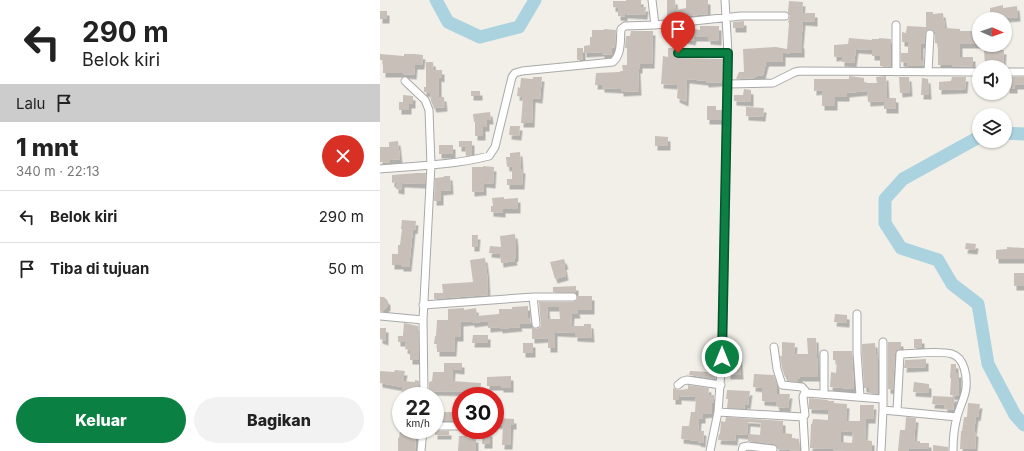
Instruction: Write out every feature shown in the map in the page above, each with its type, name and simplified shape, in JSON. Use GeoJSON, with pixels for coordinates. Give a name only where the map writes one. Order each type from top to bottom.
{"type":"FeatureCollection","features":[{"type":"Feature","properties":{"kind":"street"},"geometry":{"type":"LineString","coordinates":[[652,0],[655,25]]}},
{"type":"Feature","properties":{"kind":"street"},"geometry":{"type":"LineString","coordinates":[[710,451],[718,412],[721,385],[728,84],[725,0]]}},
{"type":"Feature","properties":{"kind":"street"},"geometry":{"type":"LineString","coordinates":[[380,169],[431,165],[490,156],[493,152],[512,77],[515,73],[522,70],[613,62],[620,49],[621,29],[623,27],[741,16],[785,16]]}},
{"type":"Feature","properties":{"kind":"street"},"geometry":{"type":"LineString","coordinates":[[896,25],[896,72]]}},
{"type":"Feature","properties":{"kind":"street"},"geometry":{"type":"LineString","coordinates":[[928,72],[930,34]]}},
{"type":"Feature","properties":{"kind":"street"},"geometry":{"type":"LineString","coordinates":[[678,53],[728,53]]}},
{"type":"Feature","properties":{"kind":"street"},"geometry":{"type":"LineString","coordinates":[[728,84],[773,83],[800,71],[972,72]]}},
{"type":"Feature","properties":{"kind":"street"},"geometry":{"type":"LineString","coordinates":[[1012,72],[1024,72]]}},
{"type":"Feature","properties":{"kind":"street"},"geometry":{"type":"LineString","coordinates":[[405,81],[425,100],[429,110],[431,165],[423,320],[424,387]]}},
{"type":"Feature","properties":{"kind":"street"},"geometry":{"type":"LineString","coordinates":[[424,305],[532,297],[573,296]]}},
{"type":"Feature","properties":{"kind":"street"},"geometry":{"type":"LineString","coordinates":[[532,297],[536,324]]}},
{"type":"Feature","properties":{"kind":"street"},"geometry":{"type":"LineString","coordinates":[[857,314],[857,352],[860,396]]}},
{"type":"Feature","properties":{"kind":"street"},"geometry":{"type":"LineString","coordinates":[[380,316],[423,320]]}},
{"type":"Feature","properties":{"kind":"street"},"geometry":{"type":"LineString","coordinates":[[881,451],[883,410],[883,342]]}},
{"type":"Feature","properties":{"kind":"street"},"geometry":{"type":"LineString","coordinates":[[774,347],[777,369],[782,385],[802,387],[807,393]]}},
{"type":"Feature","properties":{"kind":"street"},"geometry":{"type":"LineString","coordinates":[[897,411],[900,354],[943,353],[957,356],[962,362],[965,373],[966,389],[957,417],[953,451]]}},
{"type":"Feature","properties":{"kind":"street"},"geometry":{"type":"LineString","coordinates":[[824,354],[824,394]]}},
{"type":"Feature","properties":{"kind":"street"},"geometry":{"type":"LineString","coordinates":[[678,385],[687,380],[721,385]]}},
{"type":"Feature","properties":{"kind":"street"},"geometry":{"type":"LineString","coordinates":[[805,451],[803,417],[805,415],[804,394],[860,396],[882,399]]}},
{"type":"Feature","properties":{"kind":"street"},"geometry":{"type":"LineString","coordinates":[[883,410],[957,417]]}},
{"type":"Feature","properties":{"kind":"street"},"geometry":{"type":"LineString","coordinates":[[718,412],[803,417]]}},
{"type":"Feature","properties":{"kind":"street"},"geometry":{"type":"LineString","coordinates":[[421,451],[422,439]]}},
{"type":"Feature","properties":{"kind":"street"},"geometry":{"type":"LineString","coordinates":[[742,451],[746,446],[772,449]]}},
{"type":"Feature","properties":{"kind":"building"},"geometry":{"type":"Polygon","coordinates":[[[641,0],[641,7],[646,7],[645,15],[625,14],[625,17],[618,16],[618,8],[613,7],[613,1],[641,0]]]}},
{"type":"Feature","properties":{"kind":"building"},"geometry":{"type":"Polygon","coordinates":[[[667,0],[675,0],[676,10],[686,8],[686,0],[708,0],[708,14],[667,18],[667,0]]]}},
{"type":"Feature","properties":{"kind":"building"},"geometry":{"type":"Polygon","coordinates":[[[789,1],[803,2],[802,13],[815,13],[815,22],[803,21],[801,44],[802,53],[783,53],[783,62],[767,62],[763,75],[755,78],[736,79],[739,72],[744,72],[743,49],[776,47],[787,49],[788,22],[790,16],[788,12],[789,1]]]}},
{"type":"Feature","properties":{"kind":"building"},"geometry":{"type":"Polygon","coordinates":[[[1003,5],[1003,8],[1017,6],[1018,17],[1012,17],[1012,12],[990,12],[990,8],[1003,5]]]}},
{"type":"Feature","properties":{"kind":"building"},"geometry":{"type":"Polygon","coordinates":[[[380,11],[387,11],[387,19],[380,19],[380,11]]]}},
{"type":"Feature","properties":{"kind":"building"},"geometry":{"type":"Polygon","coordinates":[[[926,12],[933,12],[933,14],[943,13],[945,28],[960,29],[960,31],[972,31],[972,44],[960,44],[960,57],[973,57],[972,66],[952,67],[952,65],[938,65],[938,44],[935,43],[935,32],[931,29],[926,32],[924,44],[921,44],[921,60],[924,60],[923,66],[907,66],[907,63],[901,62],[901,53],[908,53],[908,42],[902,42],[902,32],[906,33],[907,26],[926,27],[926,12]]]}},
{"type":"Feature","properties":{"kind":"building"},"geometry":{"type":"Polygon","coordinates":[[[744,21],[744,28],[733,28],[733,22],[744,21]]]}},
{"type":"Feature","properties":{"kind":"building"},"geometry":{"type":"Polygon","coordinates":[[[700,26],[719,26],[719,41],[708,40],[708,37],[694,37],[693,41],[679,38],[680,36],[668,35],[668,29],[683,27],[700,30],[700,26]]]}},
{"type":"Feature","properties":{"kind":"building"},"geometry":{"type":"Polygon","coordinates":[[[592,30],[616,30],[615,48],[612,47],[612,55],[602,54],[602,52],[584,53],[584,46],[590,45],[592,30]]]}},
{"type":"Feature","properties":{"kind":"building"},"geometry":{"type":"Polygon","coordinates":[[[631,31],[653,31],[652,64],[640,64],[640,69],[638,69],[639,91],[621,92],[621,89],[602,88],[602,85],[595,85],[596,73],[620,72],[623,71],[622,65],[627,65],[627,48],[625,48],[626,36],[630,36],[631,31]]]}},
{"type":"Feature","properties":{"kind":"building"},"geometry":{"type":"Polygon","coordinates":[[[849,38],[872,40],[879,38],[891,39],[891,67],[880,66],[880,56],[872,56],[872,50],[856,49],[854,63],[842,62],[842,56],[834,57],[834,45],[848,44],[849,38]]]}},
{"type":"Feature","properties":{"kind":"building"},"geometry":{"type":"Polygon","coordinates":[[[577,48],[583,48],[583,60],[577,60],[577,48]]]}},
{"type":"Feature","properties":{"kind":"building"},"geometry":{"type":"Polygon","coordinates":[[[668,48],[676,48],[673,53],[675,57],[678,58],[723,59],[722,82],[706,83],[706,81],[687,79],[686,102],[677,98],[678,85],[661,84],[663,56],[668,57],[668,48]]]}},
{"type":"Feature","properties":{"kind":"building"},"geometry":{"type":"Polygon","coordinates":[[[984,52],[1004,52],[1003,60],[985,60],[984,52]]]}},
{"type":"Feature","properties":{"kind":"building"},"geometry":{"type":"Polygon","coordinates":[[[380,54],[404,56],[404,54],[423,55],[422,65],[415,65],[414,75],[403,73],[383,73],[383,60],[380,60],[380,54]]]}},
{"type":"Feature","properties":{"kind":"building"},"geometry":{"type":"Polygon","coordinates":[[[426,62],[433,62],[434,70],[442,70],[442,78],[439,77],[439,97],[444,97],[445,107],[434,108],[430,93],[424,92],[424,87],[426,87],[426,62]]]}},
{"type":"Feature","properties":{"kind":"building"},"geometry":{"type":"Polygon","coordinates":[[[849,76],[864,78],[864,83],[877,83],[876,77],[886,76],[887,98],[896,98],[896,109],[884,109],[884,101],[868,102],[867,91],[847,93],[847,97],[835,97],[835,106],[822,106],[822,90],[814,91],[814,79],[849,79],[849,76]]]}},
{"type":"Feature","properties":{"kind":"building"},"geometry":{"type":"Polygon","coordinates":[[[533,77],[542,77],[540,99],[533,98],[532,123],[521,123],[523,97],[517,96],[518,87],[520,88],[521,78],[533,79],[533,77]]]}},
{"type":"Feature","properties":{"kind":"building"},"geometry":{"type":"Polygon","coordinates":[[[899,77],[909,77],[910,92],[900,93],[899,77]]]}},
{"type":"Feature","properties":{"kind":"building"},"geometry":{"type":"Polygon","coordinates":[[[952,77],[966,77],[965,89],[939,90],[939,82],[951,81],[952,77]]]}},
{"type":"Feature","properties":{"kind":"building"},"geometry":{"type":"Polygon","coordinates":[[[1012,77],[1024,77],[1024,85],[1015,85],[1015,89],[1012,89],[1012,77]]]}},
{"type":"Feature","properties":{"kind":"building"},"geometry":{"type":"Polygon","coordinates":[[[922,78],[928,79],[929,95],[921,95],[922,78]]]}},
{"type":"Feature","properties":{"kind":"building"},"geometry":{"type":"Polygon","coordinates":[[[744,89],[751,90],[751,102],[734,101],[734,95],[743,95],[744,89]]]}},
{"type":"Feature","properties":{"kind":"building"},"geometry":{"type":"Polygon","coordinates":[[[471,91],[480,91],[480,96],[471,96],[471,91]]]}},
{"type":"Feature","properties":{"kind":"building"},"geometry":{"type":"Polygon","coordinates":[[[403,95],[413,96],[413,104],[409,104],[409,110],[399,110],[399,102],[403,102],[403,95]]]}},
{"type":"Feature","properties":{"kind":"building"},"geometry":{"type":"Polygon","coordinates":[[[707,106],[716,106],[716,110],[722,110],[722,120],[707,120],[707,106]]]}},
{"type":"Feature","properties":{"kind":"building"},"geometry":{"type":"Polygon","coordinates":[[[746,107],[764,108],[763,117],[746,116],[746,107]]]}},
{"type":"Feature","properties":{"kind":"building"},"geometry":{"type":"Polygon","coordinates":[[[490,112],[491,120],[487,120],[487,127],[483,127],[483,136],[475,136],[475,122],[473,114],[490,112]]]}},
{"type":"Feature","properties":{"kind":"building"},"geometry":{"type":"Polygon","coordinates":[[[510,126],[520,126],[519,136],[509,135],[510,126]]]}},
{"type":"Feature","properties":{"kind":"building"},"geometry":{"type":"Polygon","coordinates":[[[655,136],[668,137],[668,146],[655,146],[655,136]]]}},
{"type":"Feature","properties":{"kind":"building"},"geometry":{"type":"Polygon","coordinates":[[[398,141],[400,159],[390,160],[390,163],[380,162],[380,147],[389,147],[389,142],[398,141]]]}},
{"type":"Feature","properties":{"kind":"building"},"geometry":{"type":"Polygon","coordinates":[[[459,141],[472,141],[472,155],[466,156],[465,147],[459,147],[459,141]]]}},
{"type":"Feature","properties":{"kind":"building"},"geometry":{"type":"Polygon","coordinates":[[[439,145],[453,145],[453,154],[439,154],[439,145]]]}},
{"type":"Feature","properties":{"kind":"building"},"geometry":{"type":"Polygon","coordinates":[[[520,152],[521,169],[523,169],[522,185],[507,185],[507,179],[512,179],[512,166],[507,167],[506,157],[510,157],[510,153],[520,152]]]}},
{"type":"Feature","properties":{"kind":"building"},"geometry":{"type":"Polygon","coordinates":[[[472,167],[494,167],[493,184],[484,183],[484,191],[472,192],[472,167]]]}},
{"type":"Feature","properties":{"kind":"building"},"geometry":{"type":"Polygon","coordinates":[[[426,173],[425,184],[402,183],[402,190],[396,189],[396,182],[392,183],[392,175],[426,173]]]}},
{"type":"Feature","properties":{"kind":"building"},"geometry":{"type":"Polygon","coordinates":[[[450,176],[451,190],[441,191],[441,201],[434,201],[435,178],[450,176]]]}},
{"type":"Feature","properties":{"kind":"building"},"geometry":{"type":"Polygon","coordinates":[[[504,197],[504,199],[518,198],[518,209],[503,209],[503,213],[491,212],[491,206],[493,206],[492,198],[504,197]]]}},
{"type":"Feature","properties":{"kind":"building"},"geometry":{"type":"Polygon","coordinates":[[[402,220],[416,221],[415,230],[413,229],[409,267],[392,265],[392,254],[398,254],[398,245],[400,245],[402,220]]]}},
{"type":"Feature","properties":{"kind":"building"},"geometry":{"type":"Polygon","coordinates":[[[515,234],[515,261],[501,263],[500,254],[489,253],[490,246],[501,247],[500,236],[515,234]]]}},
{"type":"Feature","properties":{"kind":"building"},"geometry":{"type":"Polygon","coordinates":[[[472,235],[478,235],[477,247],[472,247],[472,235]]]}},
{"type":"Feature","properties":{"kind":"building"},"geometry":{"type":"Polygon","coordinates":[[[966,243],[976,244],[975,250],[965,249],[966,243]]]}},
{"type":"Feature","properties":{"kind":"building"},"geometry":{"type":"Polygon","coordinates":[[[1007,247],[1024,248],[1024,259],[996,259],[996,250],[1007,249],[1007,247]]]}},
{"type":"Feature","properties":{"kind":"building"},"geometry":{"type":"Polygon","coordinates":[[[485,258],[488,295],[434,299],[434,293],[443,293],[442,284],[473,282],[470,260],[485,258]]]}},
{"type":"Feature","properties":{"kind":"building"},"geometry":{"type":"Polygon","coordinates":[[[564,259],[566,265],[564,265],[566,276],[555,279],[550,262],[564,259]]]}},
{"type":"Feature","properties":{"kind":"building"},"geometry":{"type":"Polygon","coordinates":[[[1014,273],[1024,273],[1024,286],[1014,286],[1014,273]]]}},
{"type":"Feature","properties":{"kind":"building"},"geometry":{"type":"Polygon","coordinates":[[[576,286],[576,293],[553,292],[553,287],[576,286]]]}},
{"type":"Feature","properties":{"kind":"building"},"geometry":{"type":"Polygon","coordinates":[[[578,296],[592,296],[592,310],[577,310],[578,314],[572,314],[571,326],[584,326],[584,324],[591,324],[592,338],[575,337],[575,333],[555,332],[555,348],[548,348],[548,338],[532,339],[532,327],[537,329],[541,326],[539,302],[573,302],[577,300],[578,296]],[[547,307],[548,319],[560,319],[559,307],[547,307]]]}},
{"type":"Feature","properties":{"kind":"building"},"geometry":{"type":"Polygon","coordinates":[[[380,297],[384,297],[388,301],[388,306],[383,311],[380,311],[380,297]]]}},
{"type":"Feature","properties":{"kind":"building"},"geometry":{"type":"Polygon","coordinates":[[[528,306],[528,318],[530,318],[531,324],[519,324],[520,327],[500,329],[500,327],[488,328],[488,321],[472,323],[472,321],[461,322],[461,337],[455,337],[454,352],[437,352],[437,344],[434,344],[437,320],[448,320],[448,309],[464,308],[464,310],[476,308],[477,316],[499,314],[499,309],[512,309],[512,307],[528,306]]]}},
{"type":"Feature","properties":{"kind":"building"},"geometry":{"type":"Polygon","coordinates":[[[835,314],[847,315],[847,323],[834,322],[835,314]]]}},
{"type":"Feature","properties":{"kind":"building"},"geometry":{"type":"Polygon","coordinates":[[[404,323],[418,326],[419,360],[410,360],[410,350],[405,349],[406,342],[398,342],[398,336],[403,336],[404,323]]]}},
{"type":"Feature","properties":{"kind":"building"},"geometry":{"type":"Polygon","coordinates":[[[380,328],[386,328],[386,341],[380,339],[380,328]]]}},
{"type":"Feature","properties":{"kind":"building"},"geometry":{"type":"Polygon","coordinates":[[[473,335],[488,335],[488,343],[472,343],[473,335]]]}},
{"type":"Feature","properties":{"kind":"building"},"geometry":{"type":"Polygon","coordinates":[[[807,338],[816,338],[818,377],[800,377],[798,382],[788,381],[789,377],[785,377],[780,356],[782,356],[782,342],[795,343],[794,354],[808,354],[807,338]]]}},
{"type":"Feature","properties":{"kind":"building"},"geometry":{"type":"Polygon","coordinates":[[[914,339],[922,339],[922,348],[914,348],[914,339]]]}},
{"type":"Feature","properties":{"kind":"building"},"geometry":{"type":"Polygon","coordinates":[[[888,342],[901,342],[901,349],[897,350],[895,353],[893,390],[888,389],[888,342]]]}},
{"type":"Feature","properties":{"kind":"building"},"geometry":{"type":"Polygon","coordinates":[[[523,343],[533,343],[533,353],[523,353],[523,343]]]}},
{"type":"Feature","properties":{"kind":"building"},"geometry":{"type":"Polygon","coordinates":[[[875,343],[876,354],[878,354],[878,394],[869,393],[869,388],[864,388],[862,344],[875,343]]]}},
{"type":"Feature","properties":{"kind":"building"},"geometry":{"type":"Polygon","coordinates":[[[731,350],[739,350],[741,375],[728,375],[728,369],[731,369],[731,350]]]}},
{"type":"Feature","properties":{"kind":"building"},"geometry":{"type":"Polygon","coordinates":[[[833,351],[852,351],[854,389],[830,387],[831,372],[836,373],[837,360],[833,360],[833,351]]]}},
{"type":"Feature","properties":{"kind":"building"},"geometry":{"type":"Polygon","coordinates":[[[926,359],[926,367],[904,368],[905,360],[926,359]]]}},
{"type":"Feature","properties":{"kind":"building"},"geometry":{"type":"Polygon","coordinates":[[[444,363],[462,363],[462,370],[453,369],[452,381],[481,383],[481,387],[452,387],[452,392],[444,391],[444,387],[429,387],[429,382],[432,381],[433,372],[444,372],[444,363]]]}},
{"type":"Feature","properties":{"kind":"building"},"geometry":{"type":"Polygon","coordinates":[[[951,364],[956,364],[956,373],[959,373],[959,396],[950,395],[951,364]]]}},
{"type":"Feature","properties":{"kind":"building"},"geometry":{"type":"Polygon","coordinates":[[[395,370],[405,371],[403,381],[419,381],[419,387],[402,387],[380,383],[380,371],[394,372],[395,370]]]}},
{"type":"Feature","properties":{"kind":"building"},"geometry":{"type":"Polygon","coordinates":[[[690,371],[716,374],[715,379],[689,375],[690,371]]]}},
{"type":"Feature","properties":{"kind":"building"},"geometry":{"type":"Polygon","coordinates":[[[754,374],[774,375],[777,385],[777,394],[790,394],[788,408],[777,407],[776,402],[762,401],[762,388],[753,387],[754,374]]]}},
{"type":"Feature","properties":{"kind":"building"},"geometry":{"type":"Polygon","coordinates":[[[511,376],[511,388],[487,386],[487,377],[511,376]]]}},
{"type":"Feature","properties":{"kind":"building"},"geometry":{"type":"Polygon","coordinates":[[[914,382],[929,384],[929,393],[913,392],[914,382]]]}},
{"type":"Feature","properties":{"kind":"building"},"geometry":{"type":"Polygon","coordinates":[[[688,385],[709,388],[708,395],[714,395],[714,403],[712,402],[712,413],[703,414],[703,419],[699,419],[698,431],[704,431],[703,443],[681,439],[682,426],[689,426],[691,412],[695,412],[696,397],[679,396],[679,400],[673,400],[673,388],[678,390],[688,389],[688,385]]]}},
{"type":"Feature","properties":{"kind":"building"},"geometry":{"type":"Polygon","coordinates":[[[727,390],[750,391],[748,405],[745,404],[744,409],[727,408],[727,390]]]}},
{"type":"Feature","properties":{"kind":"building"},"geometry":{"type":"Polygon","coordinates":[[[933,396],[955,397],[953,410],[944,409],[945,405],[932,404],[933,396]]]}},
{"type":"Feature","properties":{"kind":"building"},"geometry":{"type":"Polygon","coordinates":[[[809,398],[847,404],[846,421],[860,421],[860,405],[874,405],[873,419],[866,419],[865,440],[872,441],[872,451],[810,448],[811,424],[813,419],[828,420],[828,410],[809,409],[809,398]],[[841,431],[841,442],[852,443],[853,432],[841,431]]]}},
{"type":"Feature","properties":{"kind":"building"},"geometry":{"type":"Polygon","coordinates":[[[968,403],[980,404],[978,417],[976,416],[974,432],[976,432],[975,449],[960,449],[961,431],[964,417],[967,417],[968,403]]]}},
{"type":"Feature","properties":{"kind":"building"},"geometry":{"type":"Polygon","coordinates":[[[444,412],[452,412],[452,421],[444,421],[444,412]]]}},
{"type":"Feature","properties":{"kind":"building"},"geometry":{"type":"Polygon","coordinates":[[[726,417],[783,421],[783,433],[792,434],[792,438],[799,439],[800,451],[778,449],[774,444],[748,441],[748,434],[760,435],[761,423],[748,422],[747,435],[736,434],[735,441],[718,440],[721,421],[725,422],[726,417]]]}},
{"type":"Feature","properties":{"kind":"building"},"geometry":{"type":"Polygon","coordinates":[[[906,417],[916,418],[914,441],[929,443],[929,449],[909,448],[909,451],[898,451],[900,430],[905,430],[906,417]]]}},
{"type":"Feature","properties":{"kind":"building"},"geometry":{"type":"Polygon","coordinates":[[[504,418],[514,419],[514,425],[511,425],[510,445],[502,445],[502,439],[504,439],[504,418]]]}},
{"type":"Feature","properties":{"kind":"building"},"geometry":{"type":"Polygon","coordinates":[[[444,431],[449,431],[449,435],[444,435],[444,431]]]}},
{"type":"Feature","properties":{"kind":"building"},"geometry":{"type":"Polygon","coordinates":[[[398,439],[416,439],[415,451],[398,451],[398,439]]]}},
{"type":"Feature","properties":{"kind":"building"},"geometry":{"type":"Polygon","coordinates":[[[459,439],[476,439],[476,451],[458,451],[459,439]]]}},
{"type":"Feature","properties":{"kind":"building"},"geometry":{"type":"Polygon","coordinates":[[[482,439],[490,439],[490,444],[482,444],[482,439]]]}},
{"type":"Feature","properties":{"kind":"building"},"geometry":{"type":"Polygon","coordinates":[[[933,445],[948,447],[948,451],[933,451],[933,445]]]}},
{"type":"Feature","properties":{"kind":"waterway"},"geometry":{"type":"LineString","coordinates":[[436,0],[448,22],[480,37],[519,27],[535,0]]}},
{"type":"Feature","properties":{"kind":"waterway"},"geometry":{"type":"LineString","coordinates":[[1012,133],[1024,134]]}},
{"type":"Feature","properties":{"kind":"waterway"},"geometry":{"type":"LineString","coordinates":[[972,141],[903,179],[885,199],[885,223],[901,248],[938,260],[952,284],[978,304],[988,364],[1015,415],[1024,425]]}},
{"type":"Feature","properties":{"kind":"route"},"geometry":{"type":"LineString","coordinates":[[678,53],[728,53],[722,296],[722,357]]}}]}
